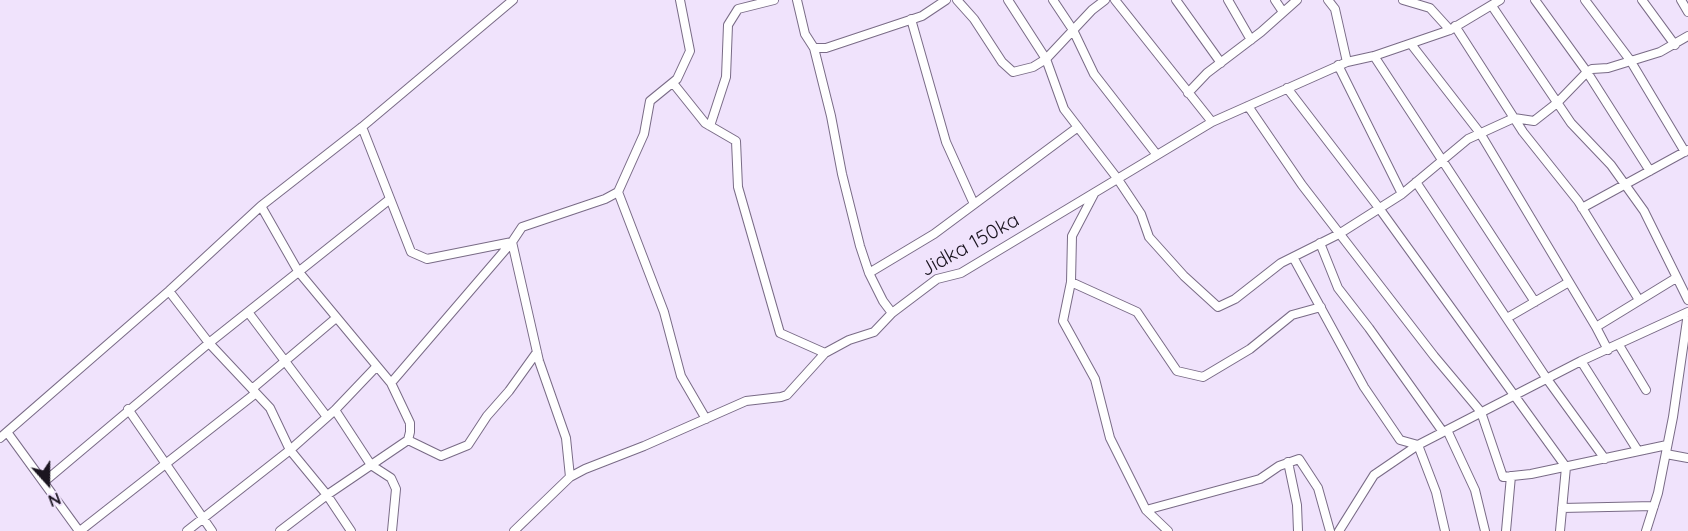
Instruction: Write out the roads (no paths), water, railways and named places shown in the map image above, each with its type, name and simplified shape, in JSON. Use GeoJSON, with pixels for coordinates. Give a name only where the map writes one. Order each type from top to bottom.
{"type":"FeatureCollection","features":[{"type":"Feature","properties":{"kind":"street"},"geometry":{"type":"LineString","coordinates":[[336,318],[254,391],[80,531],[44,483],[3,435],[169,291],[261,206],[362,127],[513,0]]}},
{"type":"Feature","properties":{"kind":"street"},"geometry":{"type":"LineString","coordinates":[[391,383],[512,242],[522,227],[605,199],[618,192],[644,134],[650,101],[677,80],[690,51],[680,0]]}},
{"type":"Feature","properties":{"kind":"street"},"geometry":{"type":"LineString","coordinates":[[710,126],[726,77],[728,25],[738,9],[774,0]]}},
{"type":"Feature","properties":{"kind":"street"},"geometry":{"type":"LineString","coordinates":[[797,0],[805,34],[814,48],[839,151],[846,191],[869,273],[883,301],[892,313]]}},
{"type":"Feature","properties":{"kind":"street"},"geometry":{"type":"LineString","coordinates":[[814,48],[826,48],[922,16],[946,0]]}},
{"type":"Feature","properties":{"kind":"street"},"geometry":{"type":"LineString","coordinates":[[957,0],[974,19],[1002,62],[1013,72],[1032,67],[1046,59],[1105,0]]}},
{"type":"Feature","properties":{"kind":"street"},"geometry":{"type":"LineString","coordinates":[[1008,0],[1046,59],[1064,109],[1142,214],[1149,237],[1184,276],[1218,307],[1235,299],[1281,263],[1339,234],[1402,194],[1468,139],[1514,118],[1534,121],[1557,103],[1587,72],[1593,69],[1608,68],[1675,45],[1688,36]]}},
{"type":"Feature","properties":{"kind":"street"},"geometry":{"type":"LineString","coordinates":[[1053,0],[1073,30],[1094,74],[1157,155]]}},
{"type":"Feature","properties":{"kind":"street"},"geometry":{"type":"LineString","coordinates":[[1115,0],[1212,122]]}},
{"type":"Feature","properties":{"kind":"street"},"geometry":{"type":"LineString","coordinates":[[1176,0],[1221,63]]}},
{"type":"Feature","properties":{"kind":"street"},"geometry":{"type":"LineString","coordinates":[[1228,0],[1251,40]]}},
{"type":"Feature","properties":{"kind":"street"},"geometry":{"type":"LineString","coordinates":[[1275,0],[1283,12]]}},
{"type":"Feature","properties":{"kind":"street"},"geometry":{"type":"LineString","coordinates":[[1188,93],[1207,73],[1251,40],[1297,0]]}},
{"type":"Feature","properties":{"kind":"street"},"geometry":{"type":"LineString","coordinates":[[1328,0],[1335,9],[1343,64],[1402,194]]}},
{"type":"Feature","properties":{"kind":"street"},"geometry":{"type":"LineString","coordinates":[[1402,0],[1430,8],[1453,28],[1514,118],[1582,208],[1639,300]]}},
{"type":"Feature","properties":{"kind":"street","name":"Jidka 150ka"},"geometry":{"type":"LineString","coordinates":[[514,531],[570,477],[750,400],[787,395],[825,353],[849,340],[874,332],[892,313],[937,279],[959,274],[1212,122],[1343,64],[1374,56],[1453,28],[1500,0]]}},
{"type":"Feature","properties":{"kind":"street"},"geometry":{"type":"LineString","coordinates":[[1535,0],[1587,72],[1650,171]]}},
{"type":"Feature","properties":{"kind":"street"},"geometry":{"type":"LineString","coordinates":[[1582,208],[1686,151],[1630,60],[1585,0]]}},
{"type":"Feature","properties":{"kind":"street"},"geometry":{"type":"LineString","coordinates":[[1642,0],[1675,45]]}},
{"type":"Feature","properties":{"kind":"street"},"geometry":{"type":"LineString","coordinates":[[1681,0],[1688,12]]}},
{"type":"Feature","properties":{"kind":"street"},"geometry":{"type":"LineString","coordinates":[[1492,6],[1571,123],[1611,165],[1644,211],[1688,300]]}},
{"type":"Feature","properties":{"kind":"street"},"geometry":{"type":"LineString","coordinates":[[912,19],[946,142],[974,204]]}},
{"type":"Feature","properties":{"kind":"street"},"geometry":{"type":"LineString","coordinates":[[1410,44],[1480,133],[1608,350]]}},
{"type":"Feature","properties":{"kind":"street"},"geometry":{"type":"LineString","coordinates":[[1374,56],[1535,302]]}},
{"type":"Feature","properties":{"kind":"street"},"geometry":{"type":"LineString","coordinates":[[673,83],[705,123],[736,141],[738,187],[780,333],[825,353]]}},
{"type":"Feature","properties":{"kind":"street"},"geometry":{"type":"LineString","coordinates":[[1287,88],[1379,208],[1566,467],[1560,531]]}},
{"type":"Feature","properties":{"kind":"street"},"geometry":{"type":"LineString","coordinates":[[1248,106],[1302,186],[1434,356],[1481,412],[1503,477],[1638,452],[1667,450],[1688,458]]}},
{"type":"Feature","properties":{"kind":"street"},"geometry":{"type":"LineString","coordinates":[[362,127],[411,252],[427,258],[512,242]]}},
{"type":"Feature","properties":{"kind":"street"},"geometry":{"type":"LineString","coordinates":[[869,273],[934,234],[1078,127]]}},
{"type":"Feature","properties":{"kind":"street"},"geometry":{"type":"LineString","coordinates":[[1416,182],[1547,379],[1605,459]]}},
{"type":"Feature","properties":{"kind":"street"},"geometry":{"type":"LineString","coordinates":[[618,192],[664,312],[681,376],[706,419]]}},
{"type":"Feature","properties":{"kind":"street"},"geometry":{"type":"LineString","coordinates":[[1095,192],[1072,236],[1071,282],[1063,321],[1095,380],[1110,438],[1146,510],[1168,531]]}},
{"type":"Feature","properties":{"kind":"street"},"geometry":{"type":"LineString","coordinates":[[44,483],[128,409],[390,199]]}},
{"type":"Feature","properties":{"kind":"street"},"geometry":{"type":"LineString","coordinates":[[261,206],[298,271],[391,383],[410,423],[408,440],[327,495],[280,531]]}},
{"type":"Feature","properties":{"kind":"street"},"geometry":{"type":"LineString","coordinates":[[512,242],[537,352],[566,438],[570,477]]}},
{"type":"Feature","properties":{"kind":"street"},"geometry":{"type":"LineString","coordinates":[[1320,243],[1338,288],[1445,431],[1474,490],[1485,531]]}},
{"type":"Feature","properties":{"kind":"street"},"geometry":{"type":"LineString","coordinates":[[1293,257],[1364,387],[1400,440],[1418,445]]}},
{"type":"Feature","properties":{"kind":"street"},"geometry":{"type":"LineString","coordinates":[[1596,327],[1677,278]]}},
{"type":"Feature","properties":{"kind":"street"},"geometry":{"type":"LineString","coordinates":[[1071,282],[1137,312],[1177,371],[1203,377],[1250,349],[1292,315],[1321,307]]}},
{"type":"Feature","properties":{"kind":"street"},"geometry":{"type":"LineString","coordinates":[[1507,318],[1569,282]]}},
{"type":"Feature","properties":{"kind":"street"},"geometry":{"type":"LineString","coordinates":[[169,291],[209,343],[275,417],[290,450],[327,495],[349,530]]}},
{"type":"Feature","properties":{"kind":"street"},"geometry":{"type":"LineString","coordinates":[[248,312],[327,417]]}},
{"type":"Feature","properties":{"kind":"street"},"geometry":{"type":"LineString","coordinates":[[1339,531],[1374,475],[1418,445],[1581,362],[1688,312]]}},
{"type":"Feature","properties":{"kind":"street"},"geometry":{"type":"LineString","coordinates":[[1646,531],[1667,450],[1688,312]]}},
{"type":"Feature","properties":{"kind":"street"},"geometry":{"type":"LineString","coordinates":[[1619,345],[1646,390]]}},
{"type":"Feature","properties":{"kind":"street"},"geometry":{"type":"LineString","coordinates":[[408,440],[441,456],[468,445],[487,416],[509,391],[537,352]]}},
{"type":"Feature","properties":{"kind":"street"},"geometry":{"type":"LineString","coordinates":[[1581,362],[1638,452]]}},
{"type":"Feature","properties":{"kind":"street"},"geometry":{"type":"LineString","coordinates":[[187,531],[290,450],[335,410],[376,367]]}},
{"type":"Feature","properties":{"kind":"street"},"geometry":{"type":"LineString","coordinates":[[1677,388],[1688,388]]}},
{"type":"Feature","properties":{"kind":"street"},"geometry":{"type":"LineString","coordinates":[[128,409],[202,519],[213,531]]}},
{"type":"Feature","properties":{"kind":"street"},"geometry":{"type":"LineString","coordinates":[[335,410],[371,465],[391,478],[396,489],[392,531]]}},
{"type":"Feature","properties":{"kind":"street"},"geometry":{"type":"LineString","coordinates":[[1418,445],[1436,492],[1445,531]]}},
{"type":"Feature","properties":{"kind":"street"},"geometry":{"type":"LineString","coordinates":[[1146,510],[1260,479],[1279,465],[1299,459],[1318,488],[1330,531]]}},
{"type":"Feature","properties":{"kind":"street"},"geometry":{"type":"LineString","coordinates":[[1288,462],[1297,505],[1298,531]]}},
{"type":"Feature","properties":{"kind":"street"},"geometry":{"type":"LineString","coordinates":[[1506,531],[1511,476]]}},
{"type":"Feature","properties":{"kind":"street"},"geometry":{"type":"LineString","coordinates":[[1562,508],[1654,506]]}}]}
